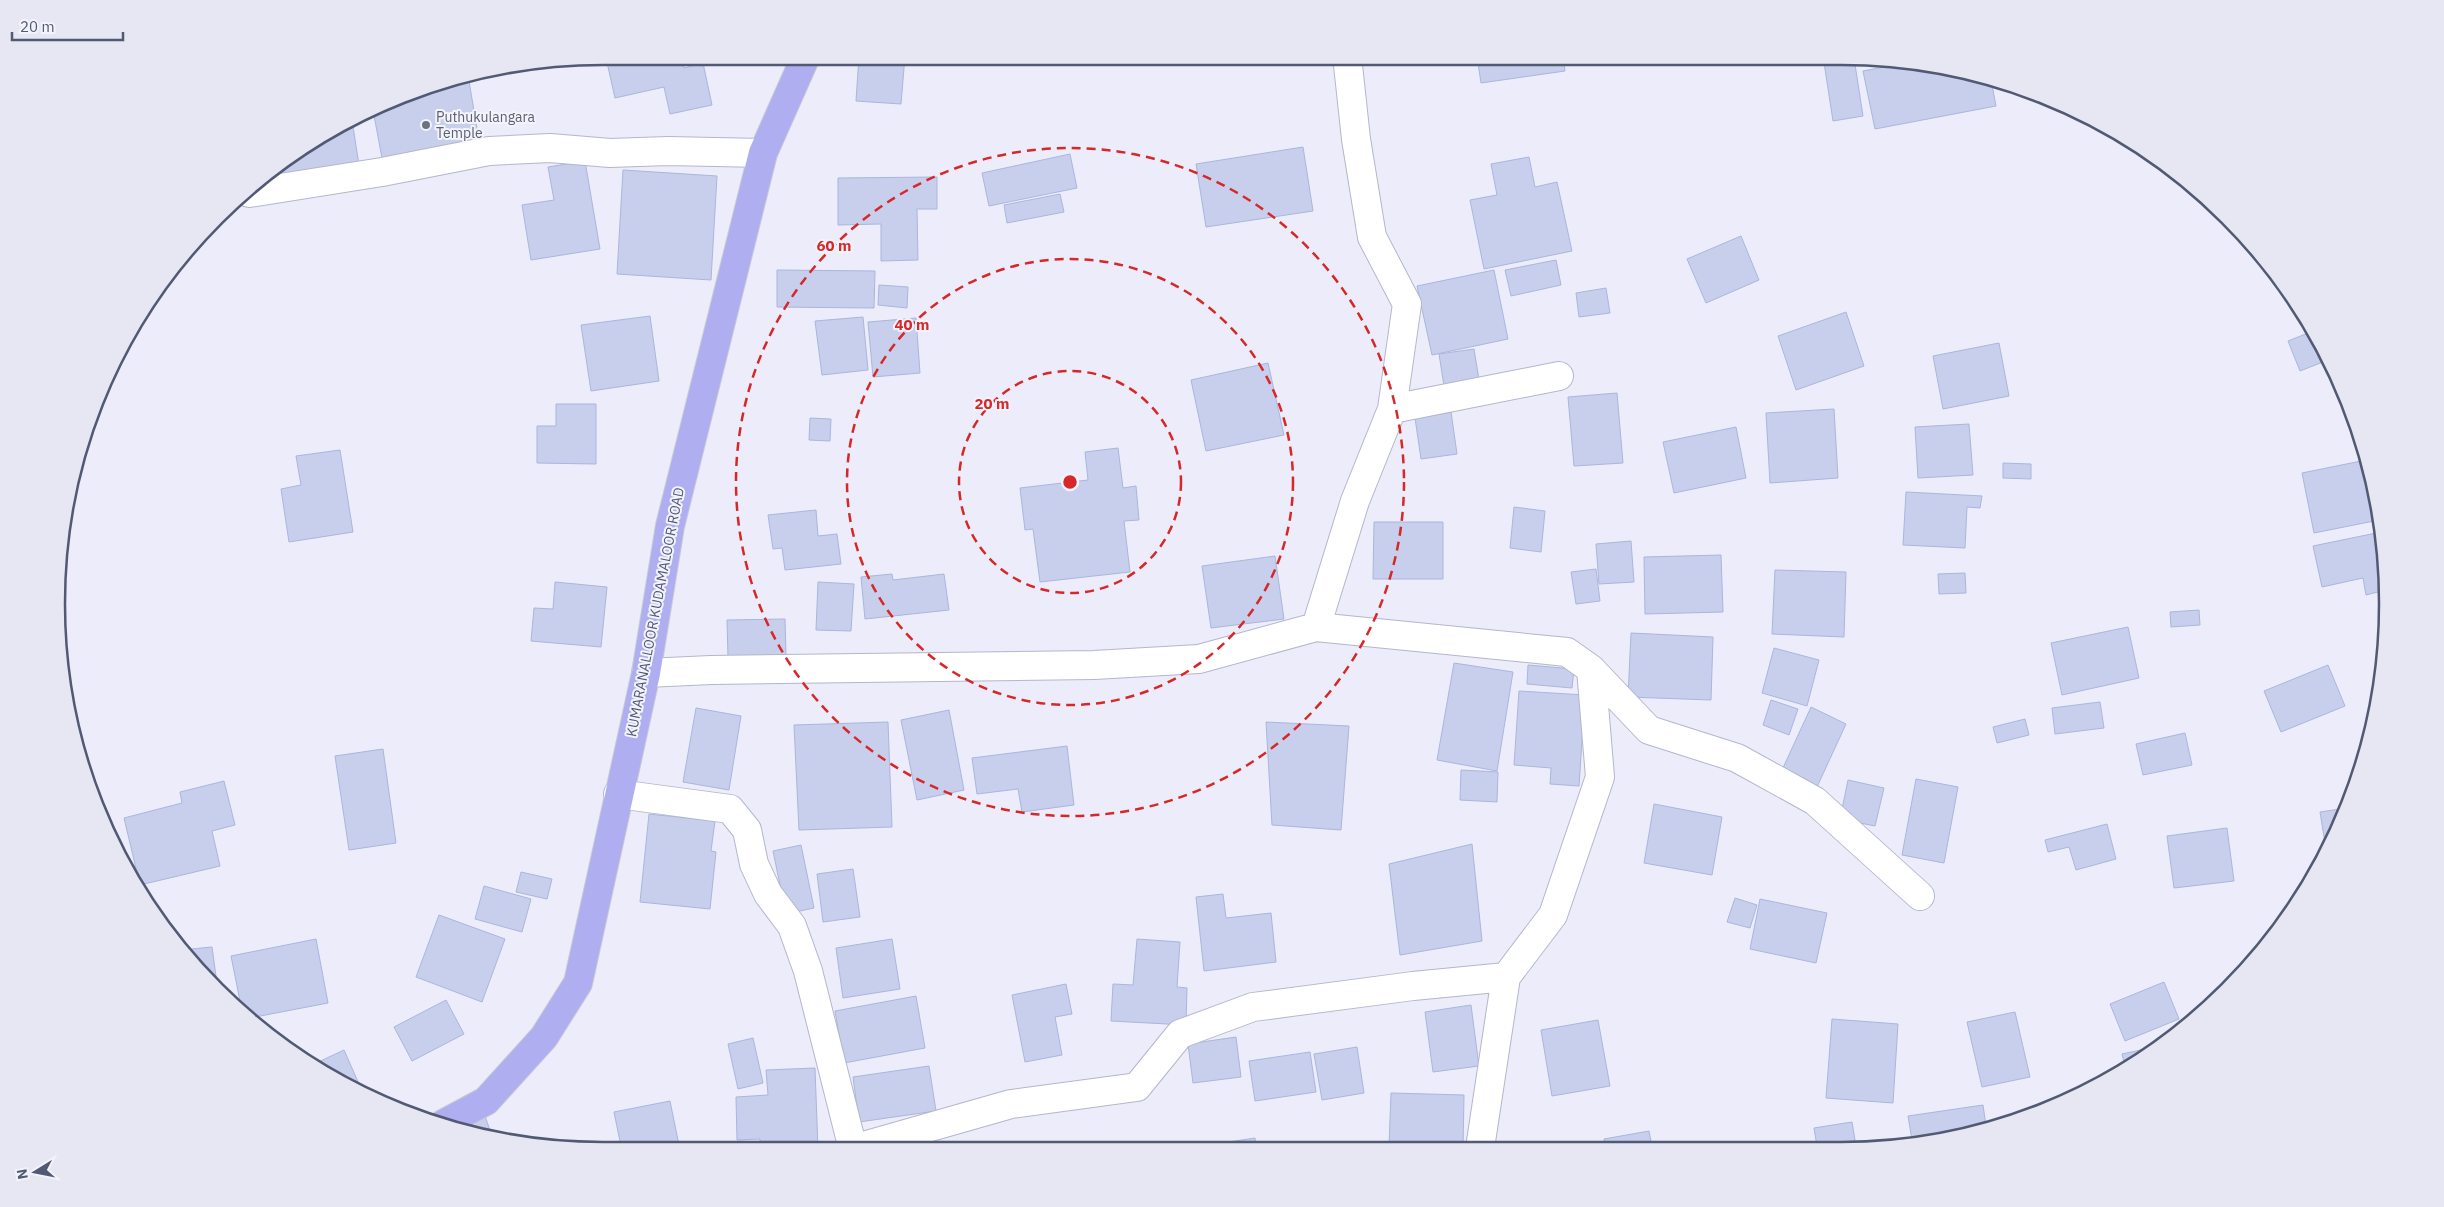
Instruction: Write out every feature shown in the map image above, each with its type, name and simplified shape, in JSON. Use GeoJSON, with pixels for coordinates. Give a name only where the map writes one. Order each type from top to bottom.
{"type":"FeatureCollection","features":[{"type":"Feature","properties":{"kind":"main road","name":"KUMARANALLOOR KUDAMALOOR ROAD"},"geometry":{"type":"LineString","coordinates":[[451,1120],[486,1101],[544,1037],[578,983],[646,673],[670,526],[763,153],[802,65]]}},
{"type":"Feature","properties":{"kind":"street"},"geometry":{"type":"LineString","coordinates":[[1316,627],[1355,501],[1392,409],[1407,304],[1372,237],[1356,139],[1348,65]]}},
{"type":"Feature","properties":{"kind":"street"},"geometry":{"type":"LineString","coordinates":[[255,193],[382,172],[489,150],[550,148],[610,153],[668,151],[763,153]]}},
{"type":"Feature","properties":{"kind":"street"},"geometry":{"type":"LineString","coordinates":[[1392,409],[1559,376]]}},
{"type":"Feature","properties":{"kind":"street"},"geometry":{"type":"LineString","coordinates":[[646,673],[711,670],[1094,664],[1198,658],[1316,627],[1567,652],[1591,669],[1649,730],[1737,758],[1815,802],[1920,896]]}},
{"type":"Feature","properties":{"kind":"street"},"geometry":{"type":"LineString","coordinates":[[1481,1142],[1506,977],[1553,915],[1600,777],[1591,669]]}},
{"type":"Feature","properties":{"kind":"street"},"geometry":{"type":"LineString","coordinates":[[618,794],[730,809],[747,830],[754,864],[768,894],[792,926],[808,971],[851,1142]]}},
{"type":"Feature","properties":{"kind":"street"},"geometry":{"type":"LineString","coordinates":[[880,1142],[1011,1104],[1137,1087],[1180,1034],[1253,1007],[1413,986],[1506,977]]}},
{"type":"Feature","properties":{"kind":"building"},"geometry":{"type":"Polygon","coordinates":[[[608,65],[683,65],[684,68],[703,65],[712,105],[670,114],[664,87],[615,98],[608,65]]]}},
{"type":"Feature","properties":{"kind":"building"},"geometry":{"type":"Polygon","coordinates":[[[858,65],[904,65],[901,104],[856,101],[858,65]]]}},
{"type":"Feature","properties":{"kind":"building"},"geometry":{"type":"Polygon","coordinates":[[[1478,65],[1564,65],[1565,71],[1481,83],[1478,65]]]}},
{"type":"Feature","properties":{"kind":"building"},"geometry":{"type":"Polygon","coordinates":[[[1824,65],[1855,65],[1863,116],[1833,121],[1824,65]]]}},
{"type":"Feature","properties":{"kind":"building"},"geometry":{"type":"Polygon","coordinates":[[[1884,67],[1946,75],[1980,83],[1992,87],[1996,106],[1875,129],[1863,71],[1884,67]]]}},
{"type":"Feature","properties":{"kind":"building","name":"Puthukulangara Temple"},"geometry":{"type":"Polygon","coordinates":[[[469,82],[479,141],[382,158],[374,117],[397,106],[469,82]]]}},
{"type":"Feature","properties":{"kind":"building"},"geometry":{"type":"Polygon","coordinates":[[[353,127],[359,165],[270,181],[304,156],[353,127]]]}},
{"type":"Feature","properties":{"kind":"building"},"geometry":{"type":"Polygon","coordinates":[[[1303,147],[1313,211],[1206,227],[1196,164],[1303,147]]]}},
{"type":"Feature","properties":{"kind":"building"},"geometry":{"type":"Polygon","coordinates":[[[1070,154],[1077,188],[989,206],[982,173],[1070,154]]]}},
{"type":"Feature","properties":{"kind":"building"},"geometry":{"type":"Polygon","coordinates":[[[1529,157],[1535,187],[1557,182],[1572,251],[1484,269],[1470,200],[1497,195],[1491,164],[1529,157]]]}},
{"type":"Feature","properties":{"kind":"building"},"geometry":{"type":"Polygon","coordinates":[[[585,161],[600,249],[531,260],[522,205],[554,200],[548,167],[585,161]]]}},
{"type":"Feature","properties":{"kind":"building"},"geometry":{"type":"Polygon","coordinates":[[[623,170],[717,176],[711,280],[617,274],[623,170]]]}},
{"type":"Feature","properties":{"kind":"building"},"geometry":{"type":"Polygon","coordinates":[[[937,177],[937,209],[917,209],[918,260],[881,261],[881,224],[838,225],[838,178],[937,177]]]}},
{"type":"Feature","properties":{"kind":"building"},"geometry":{"type":"Polygon","coordinates":[[[1060,194],[1064,212],[1007,223],[1004,205],[1060,194]]]}},
{"type":"Feature","properties":{"kind":"building"},"geometry":{"type":"Polygon","coordinates":[[[1741,236],[1759,280],[1706,303],[1687,259],[1741,236]]]}},
{"type":"Feature","properties":{"kind":"building"},"geometry":{"type":"Polygon","coordinates":[[[1556,260],[1561,285],[1511,296],[1505,270],[1556,260]]]}},
{"type":"Feature","properties":{"kind":"building"},"geometry":{"type":"Polygon","coordinates":[[[777,270],[875,271],[874,308],[777,307],[777,270]]]}},
{"type":"Feature","properties":{"kind":"building"},"geometry":{"type":"Polygon","coordinates":[[[1494,270],[1508,339],[1432,355],[1417,286],[1494,270]]]}},
{"type":"Feature","properties":{"kind":"building"},"geometry":{"type":"Polygon","coordinates":[[[879,285],[908,287],[907,308],[878,305],[879,285]]]}},
{"type":"Feature","properties":{"kind":"building"},"geometry":{"type":"Polygon","coordinates":[[[1606,288],[1610,313],[1579,317],[1576,293],[1606,288]]]}},
{"type":"Feature","properties":{"kind":"building"},"geometry":{"type":"Polygon","coordinates":[[[1846,312],[1864,366],[1796,390],[1778,336],[1846,312]]]}},
{"type":"Feature","properties":{"kind":"building"},"geometry":{"type":"Polygon","coordinates":[[[650,316],[659,381],[591,391],[581,325],[650,316]]]}},
{"type":"Feature","properties":{"kind":"building"},"geometry":{"type":"Polygon","coordinates":[[[863,317],[868,370],[822,375],[815,321],[863,317]]]}},
{"type":"Feature","properties":{"kind":"building"},"geometry":{"type":"Polygon","coordinates":[[[916,318],[920,373],[873,377],[868,322],[916,318]]]}},
{"type":"Feature","properties":{"kind":"building"},"geometry":{"type":"Polygon","coordinates":[[[2307,334],[2322,362],[2300,371],[2288,341],[2307,334]]]}},
{"type":"Feature","properties":{"kind":"building"},"geometry":{"type":"Polygon","coordinates":[[[1999,343],[2009,396],[1943,409],[1933,356],[1999,343]]]}},
{"type":"Feature","properties":{"kind":"building"},"geometry":{"type":"Polygon","coordinates":[[[1474,349],[1479,380],[1444,386],[1439,354],[1474,349]]]}},
{"type":"Feature","properties":{"kind":"building"},"geometry":{"type":"Polygon","coordinates":[[[1268,363],[1284,435],[1206,451],[1191,380],[1268,363]]]}},
{"type":"Feature","properties":{"kind":"building"},"geometry":{"type":"Polygon","coordinates":[[[1617,393],[1623,463],[1574,466],[1568,397],[1617,393]]]}},
{"type":"Feature","properties":{"kind":"building"},"geometry":{"type":"Polygon","coordinates":[[[556,404],[596,404],[596,464],[537,463],[537,426],[556,426],[556,404]]]}},
{"type":"Feature","properties":{"kind":"building"},"geometry":{"type":"Polygon","coordinates":[[[1834,409],[1838,478],[1770,483],[1766,413],[1834,409]]]}},
{"type":"Feature","properties":{"kind":"building"},"geometry":{"type":"Polygon","coordinates":[[[1451,412],[1457,454],[1421,459],[1415,418],[1451,412]]]}},
{"type":"Feature","properties":{"kind":"building"},"geometry":{"type":"Polygon","coordinates":[[[810,418],[831,419],[830,441],[809,440],[810,418]]]}},
{"type":"Feature","properties":{"kind":"building"},"geometry":{"type":"Polygon","coordinates":[[[1969,424],[1973,475],[1918,478],[1915,427],[1969,424]]]}},
{"type":"Feature","properties":{"kind":"building"},"geometry":{"type":"Polygon","coordinates":[[[1736,427],[1746,478],[1674,493],[1663,442],[1736,427]]]}},
{"type":"Feature","properties":{"kind":"building"},"geometry":{"type":"Polygon","coordinates":[[[1118,448],[1123,488],[1136,486],[1139,520],[1124,521],[1130,572],[1040,582],[1033,529],[1025,530],[1020,488],[1088,480],[1085,452],[1118,448]]]}},
{"type":"Feature","properties":{"kind":"building"},"geometry":{"type":"Polygon","coordinates":[[[340,450],[353,532],[289,542],[281,489],[301,485],[296,456],[340,450]]]}},
{"type":"Feature","properties":{"kind":"building"},"geometry":{"type":"Polygon","coordinates":[[[2360,461],[2372,521],[2314,533],[2302,473],[2360,461]]]}},
{"type":"Feature","properties":{"kind":"building"},"geometry":{"type":"Polygon","coordinates":[[[2003,463],[2031,464],[2031,479],[2003,478],[2003,463]]]}},
{"type":"Feature","properties":{"kind":"building"},"geometry":{"type":"Polygon","coordinates":[[[1906,492],[1982,496],[1980,508],[1967,507],[1965,548],[1903,545],[1906,492]]]}},
{"type":"Feature","properties":{"kind":"building"},"geometry":{"type":"Polygon","coordinates":[[[1514,507],[1545,511],[1541,552],[1510,548],[1514,507]]]}},
{"type":"Feature","properties":{"kind":"building"},"geometry":{"type":"Polygon","coordinates":[[[816,510],[818,536],[837,534],[841,564],[785,570],[782,548],[773,549],[768,515],[816,510]]]}},
{"type":"Feature","properties":{"kind":"building"},"geometry":{"type":"Polygon","coordinates":[[[1374,522],[1443,522],[1443,579],[1373,579],[1374,522]]]}},
{"type":"Feature","properties":{"kind":"building"},"geometry":{"type":"Polygon","coordinates":[[[2374,533],[2379,592],[2366,595],[2363,578],[2322,587],[2313,546],[2374,533]]]}},
{"type":"Feature","properties":{"kind":"building"},"geometry":{"type":"Polygon","coordinates":[[[1631,541],[1634,582],[1599,584],[1596,544],[1631,541]]]}},
{"type":"Feature","properties":{"kind":"building"},"geometry":{"type":"Polygon","coordinates":[[[1721,555],[1723,612],[1645,614],[1644,557],[1721,555]]]}},
{"type":"Feature","properties":{"kind":"building"},"geometry":{"type":"Polygon","coordinates":[[[1275,556],[1284,619],[1211,628],[1202,566],[1275,556]]]}},
{"type":"Feature","properties":{"kind":"building"},"geometry":{"type":"Polygon","coordinates":[[[1596,569],[1600,601],[1576,604],[1571,572],[1596,569]]]}},
{"type":"Feature","properties":{"kind":"building"},"geometry":{"type":"Polygon","coordinates":[[[1775,570],[1846,572],[1844,637],[1772,634],[1775,570]]]}},
{"type":"Feature","properties":{"kind":"building"},"geometry":{"type":"Polygon","coordinates":[[[1965,573],[1966,593],[1939,594],[1938,574],[1965,573]]]}},
{"type":"Feature","properties":{"kind":"building"},"geometry":{"type":"Polygon","coordinates":[[[892,574],[893,580],[944,574],[949,610],[865,619],[861,577],[892,574]]]}},
{"type":"Feature","properties":{"kind":"building"},"geometry":{"type":"Polygon","coordinates":[[[555,582],[607,587],[601,647],[531,641],[534,608],[553,609],[555,582]]]}},
{"type":"Feature","properties":{"kind":"building"},"geometry":{"type":"Polygon","coordinates":[[[818,582],[854,584],[851,631],[816,630],[818,582]]]}},
{"type":"Feature","properties":{"kind":"building"},"geometry":{"type":"Polygon","coordinates":[[[2199,610],[2200,625],[2171,627],[2170,612],[2199,610]]]}},
{"type":"Feature","properties":{"kind":"building"},"geometry":{"type":"Polygon","coordinates":[[[785,619],[786,656],[728,657],[727,620],[785,619]]]}},
{"type":"Feature","properties":{"kind":"building"},"geometry":{"type":"Polygon","coordinates":[[[2128,627],[2139,678],[2062,695],[2051,643],[2128,627]]]}},
{"type":"Feature","properties":{"kind":"building"},"geometry":{"type":"Polygon","coordinates":[[[1631,633],[1713,637],[1711,700],[1628,697],[1631,633]]]}},
{"type":"Feature","properties":{"kind":"building"},"geometry":{"type":"Polygon","coordinates":[[[1774,648],[1819,660],[1807,706],[1762,693],[1774,648]]]}},
{"type":"Feature","properties":{"kind":"building"},"geometry":{"type":"Polygon","coordinates":[[[1454,663],[1513,672],[1497,771],[1437,760],[1454,663]]]}},
{"type":"Feature","properties":{"kind":"building"},"geometry":{"type":"Polygon","coordinates":[[[1528,665],[1574,669],[1572,688],[1527,684],[1528,665]]]}},
{"type":"Feature","properties":{"kind":"building"},"geometry":{"type":"Polygon","coordinates":[[[2328,665],[2345,706],[2281,732],[2264,691],[2328,665]]]}},
{"type":"Feature","properties":{"kind":"building"},"geometry":{"type":"Polygon","coordinates":[[[1519,691],[1585,695],[1579,786],[1550,784],[1551,768],[1514,765],[1519,691]]]}},
{"type":"Feature","properties":{"kind":"building"},"geometry":{"type":"Polygon","coordinates":[[[1771,700],[1798,709],[1789,735],[1763,725],[1771,700]]]}},
{"type":"Feature","properties":{"kind":"building"},"geometry":{"type":"Polygon","coordinates":[[[2100,702],[2104,728],[2055,734],[2052,708],[2100,702]]]}},
{"type":"Feature","properties":{"kind":"building"},"geometry":{"type":"Polygon","coordinates":[[[1811,707],[1846,724],[1817,787],[1782,770],[1811,707]]]}},
{"type":"Feature","properties":{"kind":"building"},"geometry":{"type":"Polygon","coordinates":[[[696,708],[741,716],[729,790],[683,782],[696,708]]]}},
{"type":"Feature","properties":{"kind":"building"},"geometry":{"type":"Polygon","coordinates":[[[949,710],[964,790],[917,800],[901,720],[949,710]]]}},
{"type":"Feature","properties":{"kind":"building"},"geometry":{"type":"Polygon","coordinates":[[[2025,719],[2029,735],[1997,743],[1993,727],[2025,719]]]}},
{"type":"Feature","properties":{"kind":"building"},"geometry":{"type":"Polygon","coordinates":[[[888,722],[892,827],[799,830],[794,725],[888,722]]]}},
{"type":"Feature","properties":{"kind":"building"},"geometry":{"type":"Polygon","coordinates":[[[1266,722],[1349,726],[1341,830],[1272,825],[1266,722]]]}},
{"type":"Feature","properties":{"kind":"building"},"geometry":{"type":"Polygon","coordinates":[[[2185,733],[2192,765],[2143,775],[2136,744],[2185,733]]]}},
{"type":"Feature","properties":{"kind":"building"},"geometry":{"type":"Polygon","coordinates":[[[1067,746],[1074,805],[1022,812],[1018,789],[977,794],[972,758],[1067,746]]]}},
{"type":"Feature","properties":{"kind":"building"},"geometry":{"type":"Polygon","coordinates":[[[383,749],[396,843],[349,850],[335,756],[383,749]]]}},
{"type":"Feature","properties":{"kind":"building"},"geometry":{"type":"Polygon","coordinates":[[[1461,770],[1498,772],[1497,802],[1460,800],[1461,770]]]}},
{"type":"Feature","properties":{"kind":"building"},"geometry":{"type":"Polygon","coordinates":[[[1916,779],[1958,787],[1944,863],[1902,855],[1916,779]]]}},
{"type":"Feature","properties":{"kind":"building"},"geometry":{"type":"Polygon","coordinates":[[[1848,780],[1884,788],[1875,826],[1840,819],[1848,780]]]}},
{"type":"Feature","properties":{"kind":"building"},"geometry":{"type":"Polygon","coordinates":[[[224,781],[235,825],[212,831],[220,866],[144,884],[137,873],[124,818],[182,803],[180,792],[224,781]]]}},
{"type":"Feature","properties":{"kind":"building"},"geometry":{"type":"Polygon","coordinates":[[[1654,804],[1722,817],[1712,875],[1644,863],[1654,804]]]}},
{"type":"Feature","properties":{"kind":"building"},"geometry":{"type":"Polygon","coordinates":[[[2338,809],[2324,839],[2320,812],[2338,809]]]}},
{"type":"Feature","properties":{"kind":"building"},"geometry":{"type":"Polygon","coordinates":[[[649,814],[715,821],[711,851],[716,852],[710,909],[640,902],[649,814]]]}},
{"type":"Feature","properties":{"kind":"building"},"geometry":{"type":"Polygon","coordinates":[[[2107,824],[2116,859],[2076,870],[2069,847],[2048,852],[2045,840],[2107,824]]]}},
{"type":"Feature","properties":{"kind":"building"},"geometry":{"type":"Polygon","coordinates":[[[2227,828],[2234,881],[2174,888],[2167,836],[2227,828]]]}},
{"type":"Feature","properties":{"kind":"building"},"geometry":{"type":"Polygon","coordinates":[[[1472,844],[1482,941],[1400,955],[1389,864],[1472,844]]]}},
{"type":"Feature","properties":{"kind":"building"},"geometry":{"type":"Polygon","coordinates":[[[801,845],[814,908],[786,914],[773,851],[801,845]]]}},
{"type":"Feature","properties":{"kind":"building"},"geometry":{"type":"Polygon","coordinates":[[[853,869],[860,917],[823,922],[817,874],[853,869]]]}},
{"type":"Feature","properties":{"kind":"building"},"geometry":{"type":"Polygon","coordinates":[[[521,872],[552,879],[547,899],[516,892],[521,872]]]}},
{"type":"Feature","properties":{"kind":"building"},"geometry":{"type":"Polygon","coordinates":[[[484,886],[531,899],[522,932],[475,919],[484,886]]]}},
{"type":"Feature","properties":{"kind":"building"},"geometry":{"type":"Polygon","coordinates":[[[1223,894],[1226,918],[1271,913],[1276,962],[1204,971],[1196,897],[1223,894]]]}},
{"type":"Feature","properties":{"kind":"building"},"geometry":{"type":"Polygon","coordinates":[[[1735,898],[1757,905],[1750,928],[1727,922],[1735,898]]]}},
{"type":"Feature","properties":{"kind":"building"},"geometry":{"type":"Polygon","coordinates":[[[1760,899],[1827,913],[1816,963],[1750,949],[1760,899]]]}},
{"type":"Feature","properties":{"kind":"building"},"geometry":{"type":"Polygon","coordinates":[[[439,915],[505,939],[482,1002],[416,977],[439,915]]]}},
{"type":"Feature","properties":{"kind":"building"},"geometry":{"type":"Polygon","coordinates":[[[316,939],[328,1003],[258,1016],[240,1000],[231,956],[316,939]]]}},
{"type":"Feature","properties":{"kind":"building"},"geometry":{"type":"Polygon","coordinates":[[[892,939],[900,989],[843,998],[836,948],[892,939]]]}},
{"type":"Feature","properties":{"kind":"building"},"geometry":{"type":"Polygon","coordinates":[[[1137,939],[1180,942],[1177,987],[1187,988],[1186,1025],[1111,1021],[1113,984],[1133,985],[1137,939]]]}},
{"type":"Feature","properties":{"kind":"building"},"geometry":{"type":"Polygon","coordinates":[[[212,947],[216,977],[199,959],[191,949],[212,947]]]}},
{"type":"Feature","properties":{"kind":"building"},"geometry":{"type":"Polygon","coordinates":[[[2164,982],[2179,1019],[2125,1041],[2110,1004],[2164,982]]]}},
{"type":"Feature","properties":{"kind":"building"},"geometry":{"type":"Polygon","coordinates":[[[1066,984],[1072,1014],[1055,1017],[1062,1055],[1025,1062],[1012,995],[1066,984]]]}},
{"type":"Feature","properties":{"kind":"building"},"geometry":{"type":"Polygon","coordinates":[[[916,996],[925,1048],[844,1063],[835,1011],[916,996]]]}},
{"type":"Feature","properties":{"kind":"building"},"geometry":{"type":"Polygon","coordinates":[[[446,1000],[464,1034],[412,1061],[394,1027],[446,1000]]]}},
{"type":"Feature","properties":{"kind":"building"},"geometry":{"type":"Polygon","coordinates":[[[1471,1005],[1479,1066],[1433,1072],[1425,1012],[1471,1005]]]}},
{"type":"Feature","properties":{"kind":"building"},"geometry":{"type":"Polygon","coordinates":[[[2015,1012],[2030,1077],[1982,1087],[1967,1022],[2015,1012]]]}},
{"type":"Feature","properties":{"kind":"building"},"geometry":{"type":"Polygon","coordinates":[[[1832,1019],[1898,1024],[1893,1103],[1826,1098],[1832,1019]]]}},
{"type":"Feature","properties":{"kind":"building"},"geometry":{"type":"Polygon","coordinates":[[[1598,1020],[1610,1086],[1552,1096],[1541,1030],[1598,1020]]]}},
{"type":"Feature","properties":{"kind":"building"},"geometry":{"type":"Polygon","coordinates":[[[1236,1037],[1241,1077],[1193,1083],[1188,1044],[1236,1037]]]}},
{"type":"Feature","properties":{"kind":"building"},"geometry":{"type":"Polygon","coordinates":[[[753,1038],[763,1083],[738,1089],[728,1044],[753,1038]]]}},
{"type":"Feature","properties":{"kind":"building"},"geometry":{"type":"Polygon","coordinates":[[[1357,1047],[1364,1093],[1322,1100],[1314,1054],[1357,1047]]]}},
{"type":"Feature","properties":{"kind":"building"},"geometry":{"type":"Polygon","coordinates":[[[344,1050],[358,1083],[334,1070],[320,1061],[344,1050]]]}},
{"type":"Feature","properties":{"kind":"building"},"geometry":{"type":"Polygon","coordinates":[[[2142,1050],[2124,1061],[2122,1054],[2142,1050]]]}},
{"type":"Feature","properties":{"kind":"building"},"geometry":{"type":"Polygon","coordinates":[[[1310,1052],[1316,1092],[1255,1101],[1249,1061],[1310,1052]]]}},
{"type":"Feature","properties":{"kind":"building"},"geometry":{"type":"Polygon","coordinates":[[[929,1066],[936,1111],[859,1122],[853,1077],[929,1066]]]}},
{"type":"Feature","properties":{"kind":"building"},"geometry":{"type":"Polygon","coordinates":[[[815,1068],[818,1142],[760,1142],[760,1139],[737,1140],[736,1097],[768,1095],[766,1070],[815,1068]]]}},
{"type":"Feature","properties":{"kind":"building"},"geometry":{"type":"Polygon","coordinates":[[[1391,1093],[1464,1095],[1463,1142],[1389,1142],[1391,1093]]]}},
{"type":"Feature","properties":{"kind":"building"},"geometry":{"type":"Polygon","coordinates":[[[670,1101],[678,1142],[620,1142],[614,1112],[670,1101]]]}},
{"type":"Feature","properties":{"kind":"building"},"geometry":{"type":"Polygon","coordinates":[[[1983,1105],[1985,1122],[1946,1132],[1911,1137],[1908,1116],[1983,1105]]]}},
{"type":"Feature","properties":{"kind":"building"},"geometry":{"type":"Polygon","coordinates":[[[485,1116],[490,1130],[466,1124],[485,1116]]]}},
{"type":"Feature","properties":{"kind":"building"},"geometry":{"type":"Polygon","coordinates":[[[1852,1122],[1855,1142],[1816,1142],[1814,1128],[1852,1122]]]}},
{"type":"Feature","properties":{"kind":"building"},"geometry":{"type":"Polygon","coordinates":[[[1649,1131],[1651,1142],[1604,1142],[1604,1139],[1649,1131]]]}},
{"type":"Feature","properties":{"kind":"building"},"geometry":{"type":"Polygon","coordinates":[[[1255,1138],[1255,1142],[1228,1142],[1255,1138]]]}},
{"type":"Feature","properties":{"kind":"place","name":"Puthukulangara Temple"},"geometry":{"type":"Point","coordinates":[426,125]}}]}
